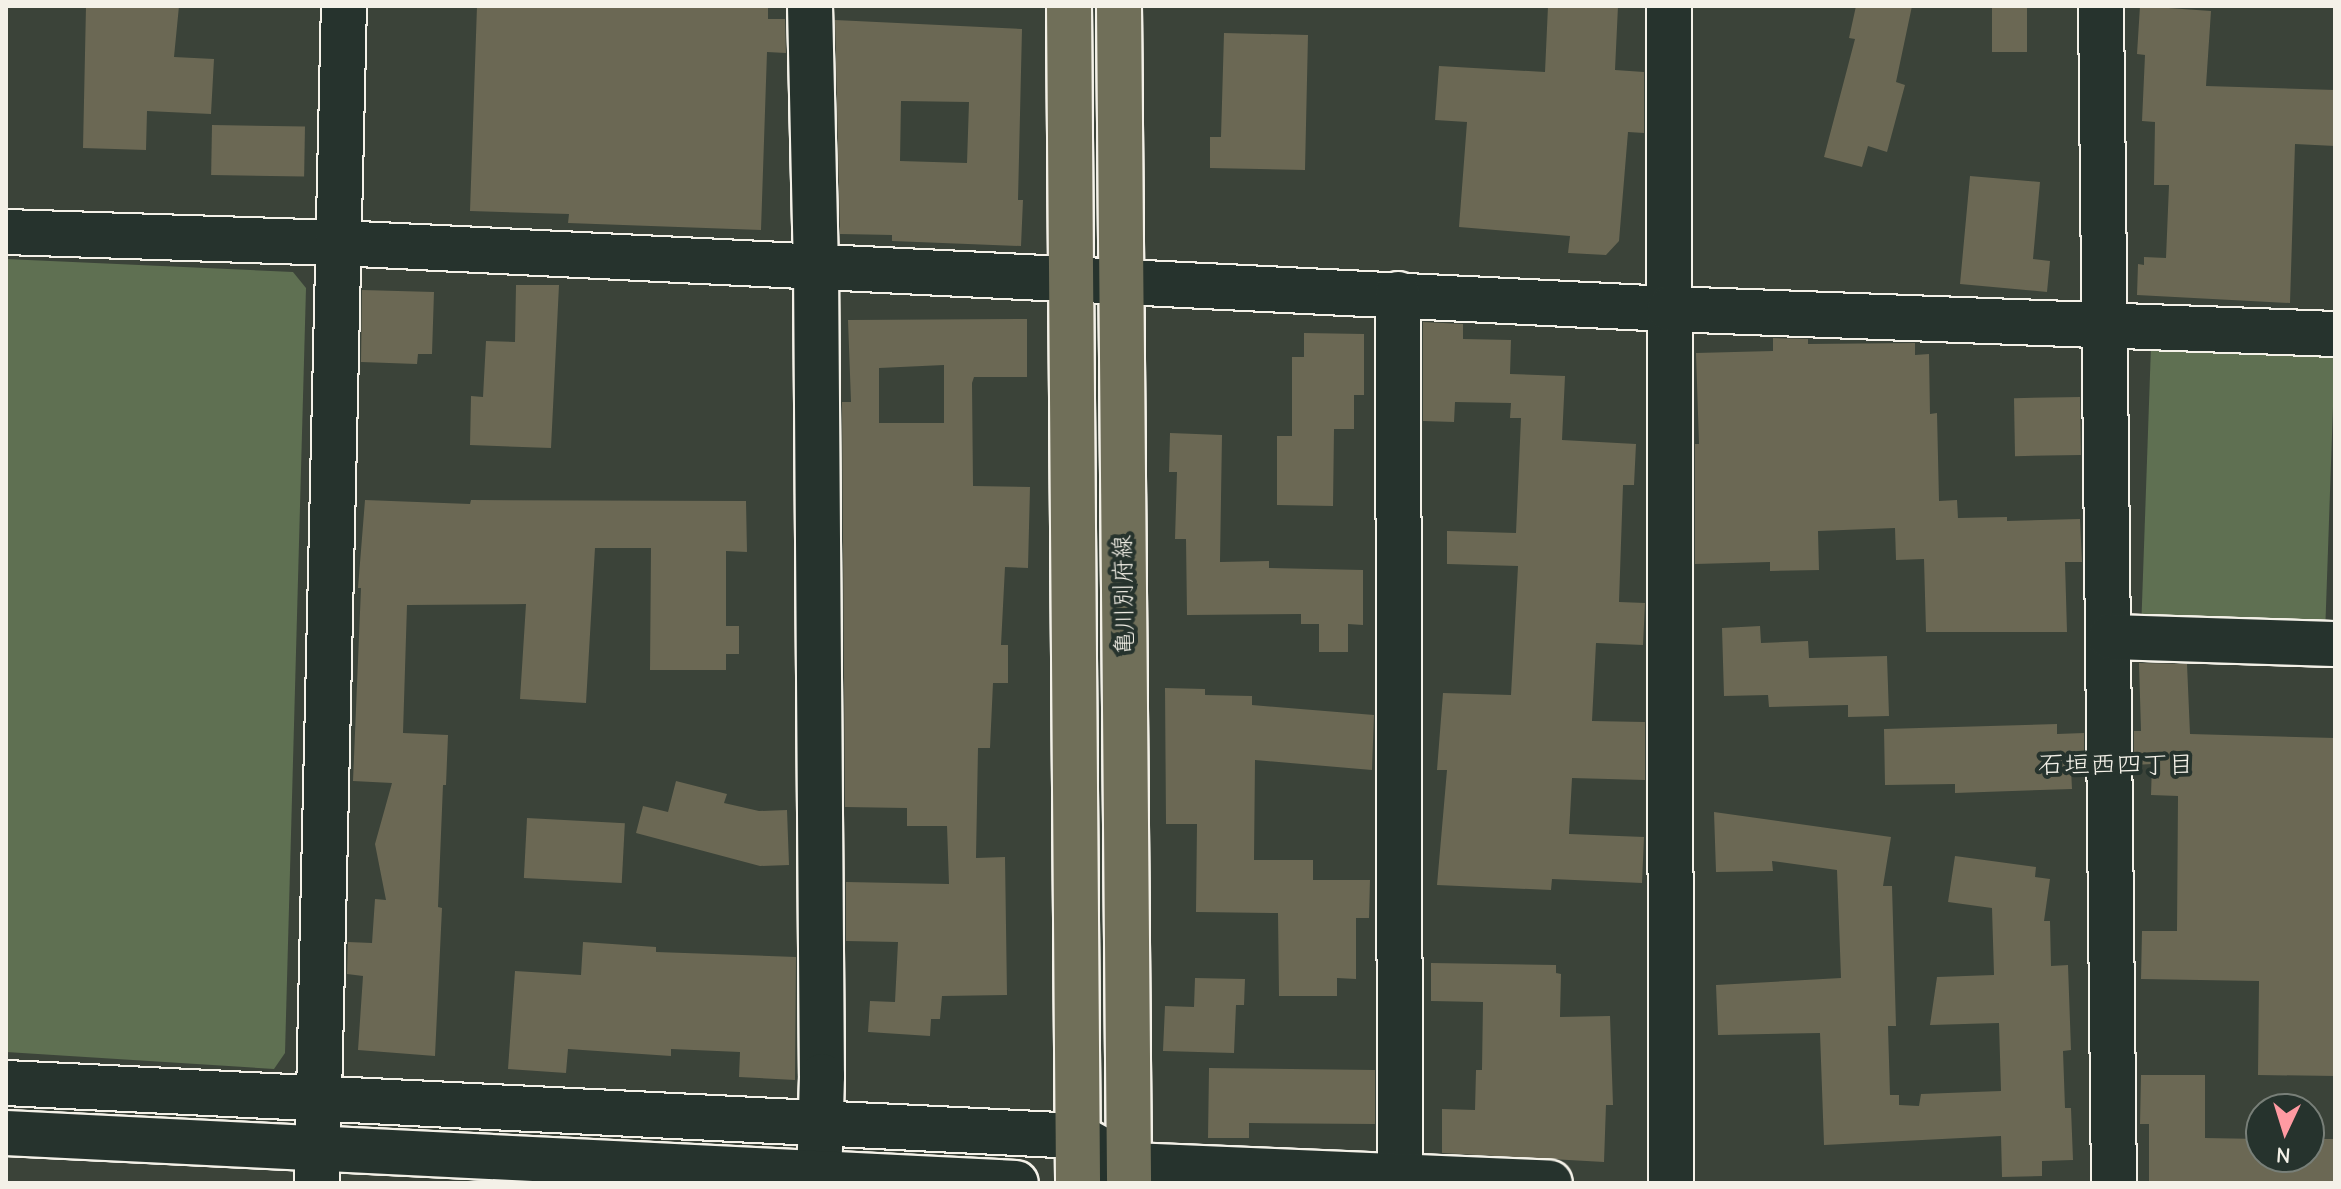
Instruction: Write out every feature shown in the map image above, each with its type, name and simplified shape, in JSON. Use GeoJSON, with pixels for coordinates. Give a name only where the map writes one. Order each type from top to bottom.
{"type":"FeatureCollection","features":[{"type":"Feature","properties":{"kind":"main road","name":"亀川別府線"},"geometry":{"type":"LineString","coordinates":[[1069,6],[1078,1183]]}},
{"type":"Feature","properties":{"kind":"main road","name":"亀川別府線"},"geometry":{"type":"LineString","coordinates":[[1119,6],[1129,1174]]}},
{"type":"Feature","properties":{"kind":"street"},"geometry":{"type":"LineString","coordinates":[[318,1165],[344,6]]}},
{"type":"Feature","properties":{"kind":"street"},"geometry":{"type":"LineString","coordinates":[[810,6],[816,267],[819,1178]]}},
{"type":"Feature","properties":{"kind":"street"},"geometry":{"type":"LineString","coordinates":[[1669,6],[1671,1183]]}},
{"type":"Feature","properties":{"kind":"street"},"geometry":{"type":"LineString","coordinates":[[2101,6],[2114,1183]]}},
{"type":"Feature","properties":{"kind":"street"},"geometry":{"type":"LineString","coordinates":[[6,232],[338,243],[1669,309],[2335,334]]}},
{"type":"Feature","properties":{"kind":"street"},"geometry":{"type":"LineString","coordinates":[[1398,294],[1400,1180]]}},
{"type":"Feature","properties":{"kind":"street"},"geometry":{"type":"LineString","coordinates":[[2110,637],[2335,644]]}},
{"type":"Feature","properties":{"kind":"street"},"geometry":{"type":"LineString","coordinates":[[6,1083],[1077,1136],[1129,1174]]}},
{"type":"Feature","properties":{"kind":"street"},"geometry":{"type":"LineString","coordinates":[[548,1171],[549,1110]]}},
{"type":"Feature","properties":{"kind":"street"},"geometry":{"type":"LineString","coordinates":[[6,1133],[318,1165],[1016,1183]]}},
{"type":"Feature","properties":{"kind":"street"},"geometry":{"type":"LineString","coordinates":[[1085,1183],[1129,1174],[1550,1183]]}},
{"type":"Feature","properties":{"kind":"green space"},"geometry":{"type":"Polygon","coordinates":[[[6,259],[293,272],[306,288],[285,1053],[274,1069],[6,1052],[6,259]]]}},
{"type":"Feature","properties":{"kind":"green space"},"geometry":{"type":"Polygon","coordinates":[[[2151,346],[2335,352],[2325,628],[2141,622],[2151,346]]]}},
{"type":"Feature","properties":{"kind":"building"},"geometry":{"type":"Polygon","coordinates":[[[86,6],[179,6],[174,57],[214,59],[211,114],[147,111],[146,150],[83,148],[86,6]]]}},
{"type":"Feature","properties":{"kind":"building"},"geometry":{"type":"Polygon","coordinates":[[[477,6],[768,6],[768,19],[785,19],[786,53],[767,52],[761,230],[568,223],[569,214],[470,211],[477,6]]]}},
{"type":"Feature","properties":{"kind":"building"},"geometry":{"type":"Polygon","coordinates":[[[1548,6],[1618,6],[1615,70],[1644,72],[1644,133],[1628,132],[1619,241],[1606,255],[1568,253],[1570,236],[1459,227],[1467,122],[1435,120],[1439,66],[1545,72],[1548,6]]]}},
{"type":"Feature","properties":{"kind":"building"},"geometry":{"type":"Polygon","coordinates":[[[1856,6],[1912,6],[1896,82],[1905,85],[1887,152],[1868,146],[1862,167],[1824,157],[1855,39],[1849,38],[1856,6]]]}},
{"type":"Feature","properties":{"kind":"building"},"geometry":{"type":"Polygon","coordinates":[[[1992,6],[2027,6],[2027,52],[1992,52],[1992,6]]]}},
{"type":"Feature","properties":{"kind":"building"},"geometry":{"type":"Polygon","coordinates":[[[2140,6],[2211,11],[2206,86],[2335,90],[2335,146],[2295,144],[2290,303],[2137,295],[2138,264],[2144,265],[2144,257],[2166,258],[2169,185],[2154,185],[2155,122],[2142,121],[2145,55],[2137,54],[2140,6]]]}},
{"type":"Feature","properties":{"kind":"building"},"geometry":{"type":"Polygon","coordinates":[[[835,20],[1022,29],[1018,200],[1023,200],[1021,246],[892,241],[892,235],[840,234],[835,20]],[[901,101],[900,161],[967,163],[969,102],[901,101]]]}},
{"type":"Feature","properties":{"kind":"building"},"geometry":{"type":"Polygon","coordinates":[[[1224,33],[1308,35],[1305,170],[1210,168],[1210,137],[1221,137],[1224,33]]]}},
{"type":"Feature","properties":{"kind":"building"},"geometry":{"type":"Polygon","coordinates":[[[212,125],[305,127],[304,177],[211,175],[212,125]]]}},
{"type":"Feature","properties":{"kind":"building"},"geometry":{"type":"Polygon","coordinates":[[[1970,176],[2040,182],[2033,259],[2050,261],[2047,292],[1960,284],[1970,176]]]}},
{"type":"Feature","properties":{"kind":"building"},"geometry":{"type":"Polygon","coordinates":[[[516,285],[559,285],[551,448],[470,445],[471,396],[483,397],[486,341],[515,342],[516,285]]]}},
{"type":"Feature","properties":{"kind":"building"},"geometry":{"type":"Polygon","coordinates":[[[362,290],[434,292],[432,354],[418,354],[417,364],[361,362],[362,290]]]}},
{"type":"Feature","properties":{"kind":"building"},"geometry":{"type":"Polygon","coordinates":[[[1027,319],[1027,377],[974,377],[972,383],[973,486],[1030,487],[1028,568],[1005,567],[1001,645],[1008,645],[1008,683],[993,683],[990,748],[978,748],[976,858],[1005,857],[1007,995],[942,996],[940,1019],[931,1019],[930,1036],[868,1032],[870,1001],[895,1002],[898,942],[846,941],[846,882],[949,884],[947,826],[907,826],[907,808],[845,807],[842,402],[851,402],[848,320],[1027,319]],[[944,365],[879,368],[879,423],[944,423],[944,365]]]}},
{"type":"Feature","properties":{"kind":"building"},"geometry":{"type":"Polygon","coordinates":[[[1423,322],[1463,324],[1463,339],[1511,340],[1510,374],[1565,376],[1562,440],[1636,444],[1634,485],[1623,485],[1619,602],[1645,603],[1643,645],[1596,643],[1592,721],[1645,722],[1645,780],[1572,778],[1569,834],[1644,837],[1642,883],[1552,879],[1551,890],[1437,885],[1447,770],[1437,770],[1443,693],[1511,695],[1518,566],[1447,564],[1447,531],[1516,533],[1521,418],[1510,418],[1511,403],[1455,402],[1454,422],[1423,421],[1423,322]]]}},
{"type":"Feature","properties":{"kind":"building"},"geometry":{"type":"Polygon","coordinates":[[[1304,333],[1364,334],[1364,395],[1354,395],[1354,429],[1334,429],[1333,506],[1277,505],[1277,436],[1292,436],[1292,357],[1304,357],[1304,333]]]}},
{"type":"Feature","properties":{"kind":"building"},"geometry":{"type":"Polygon","coordinates":[[[1773,338],[1808,339],[1808,344],[1915,343],[1915,355],[1929,354],[1930,414],[1937,413],[1939,501],[1957,500],[1958,518],[2007,517],[2007,521],[2080,519],[2082,562],[2065,562],[2067,632],[1926,632],[1924,559],[1896,560],[1895,528],[1818,531],[1819,570],[1770,571],[1770,562],[1695,564],[1695,444],[1699,444],[1696,353],[1773,351],[1773,338]]]}},
{"type":"Feature","properties":{"kind":"building"},"geometry":{"type":"Polygon","coordinates":[[[2080,397],[2081,455],[2015,456],[2014,398],[2080,397]]]}},
{"type":"Feature","properties":{"kind":"building"},"geometry":{"type":"Polygon","coordinates":[[[1170,433],[1222,435],[1220,562],[1269,561],[1269,568],[1363,570],[1363,625],[1348,624],[1348,652],[1319,652],[1319,624],[1301,624],[1301,614],[1187,615],[1186,539],[1175,539],[1177,472],[1169,472],[1170,433]]]}},
{"type":"Feature","properties":{"kind":"building"},"geometry":{"type":"Polygon","coordinates":[[[365,500],[470,504],[471,500],[746,501],[747,552],[726,551],[726,626],[739,626],[739,654],[726,654],[726,670],[650,670],[651,548],[595,548],[586,703],[520,699],[526,604],[407,605],[403,733],[448,735],[438,907],[442,908],[435,1056],[358,1050],[363,976],[347,974],[348,942],[372,943],[375,899],[386,900],[375,844],[392,783],[353,781],[361,588],[358,588],[365,500]]]}},
{"type":"Feature","properties":{"kind":"building"},"geometry":{"type":"Polygon","coordinates":[[[1760,626],[1761,643],[1808,641],[1809,658],[1887,656],[1889,716],[1848,717],[1848,705],[1769,707],[1768,695],[1724,696],[1722,628],[1760,626]]]}},
{"type":"Feature","properties":{"kind":"building"},"geometry":{"type":"Polygon","coordinates":[[[2139,663],[2187,664],[2190,734],[2335,738],[2335,1076],[2258,1075],[2259,981],[2141,979],[2142,931],[2177,931],[2178,796],[2151,795],[2152,764],[2134,765],[2134,731],[2141,731],[2139,663]]]}},
{"type":"Feature","properties":{"kind":"building"},"geometry":{"type":"Polygon","coordinates":[[[1165,688],[1205,689],[1205,695],[1252,696],[1252,705],[1374,715],[1372,770],[1255,760],[1254,860],[1313,860],[1313,880],[1370,880],[1369,918],[1356,918],[1356,979],[1337,978],[1337,996],[1279,996],[1278,913],[1196,912],[1197,824],[1166,824],[1165,688]]]}},
{"type":"Feature","properties":{"kind":"building"},"geometry":{"type":"Polygon","coordinates":[[[2057,724],[2057,734],[2084,733],[2084,767],[2071,768],[2072,789],[1955,793],[1955,784],[1885,785],[1884,729],[2057,724]]]}},
{"type":"Feature","properties":{"kind":"building"},"geometry":{"type":"Polygon","coordinates":[[[676,781],[727,794],[724,803],[759,811],[787,810],[789,865],[760,866],[636,833],[643,806],[668,812],[676,781]]]}},
{"type":"Feature","properties":{"kind":"building"},"geometry":{"type":"Polygon","coordinates":[[[1714,812],[1891,837],[1883,886],[1892,886],[1896,1026],[1888,1026],[1890,1095],[1899,1095],[1899,1105],[1919,1106],[1921,1094],[2001,1091],[1999,1023],[1930,1025],[1937,977],[1994,975],[1992,908],[1948,902],[1955,856],[2036,867],[2035,877],[2050,879],[2044,921],[2050,921],[2051,966],[2068,965],[2071,1050],[2063,1051],[2065,1108],[2071,1108],[2073,1160],[2042,1161],[2042,1176],[2002,1177],[2001,1136],[1824,1145],[1820,1033],[1718,1035],[1716,985],[1841,978],[1837,870],[1772,861],[1773,871],[1716,872],[1714,812]]]}},
{"type":"Feature","properties":{"kind":"building"},"geometry":{"type":"Polygon","coordinates":[[[527,818],[625,823],[622,883],[524,878],[527,818]]]}},
{"type":"Feature","properties":{"kind":"building"},"geometry":{"type":"Polygon","coordinates":[[[583,942],[656,947],[656,952],[796,957],[795,1080],[739,1077],[740,1052],[671,1049],[671,1056],[568,1049],[566,1073],[508,1069],[515,971],[581,975],[583,942]]]}},
{"type":"Feature","properties":{"kind":"building"},"geometry":{"type":"Polygon","coordinates":[[[1431,963],[1556,965],[1556,973],[1561,974],[1560,1017],[1610,1016],[1613,1105],[1606,1105],[1604,1162],[1442,1153],[1442,1109],[1475,1110],[1476,1070],[1482,1070],[1483,1002],[1431,1001],[1431,963]]]}},
{"type":"Feature","properties":{"kind":"building"},"geometry":{"type":"Polygon","coordinates":[[[1195,978],[1245,979],[1244,1005],[1236,1005],[1234,1053],[1163,1051],[1165,1006],[1194,1007],[1195,978]]]}},
{"type":"Feature","properties":{"kind":"building"},"geometry":{"type":"Polygon","coordinates":[[[1209,1068],[1375,1070],[1375,1124],[1249,1123],[1249,1138],[1208,1138],[1209,1068]]]}},
{"type":"Feature","properties":{"kind":"building"},"geometry":{"type":"Polygon","coordinates":[[[2141,1075],[2205,1075],[2205,1138],[2245,1139],[2245,1173],[2325,1173],[2325,1139],[2335,1139],[2335,1181],[2149,1183],[2149,1124],[2140,1124],[2141,1075]]]}},
{"type":"Feature","properties":{"kind":"district","name":"石垣西四丁目"},"geometry":{"type":"Point","coordinates":[2116,766]}}]}
